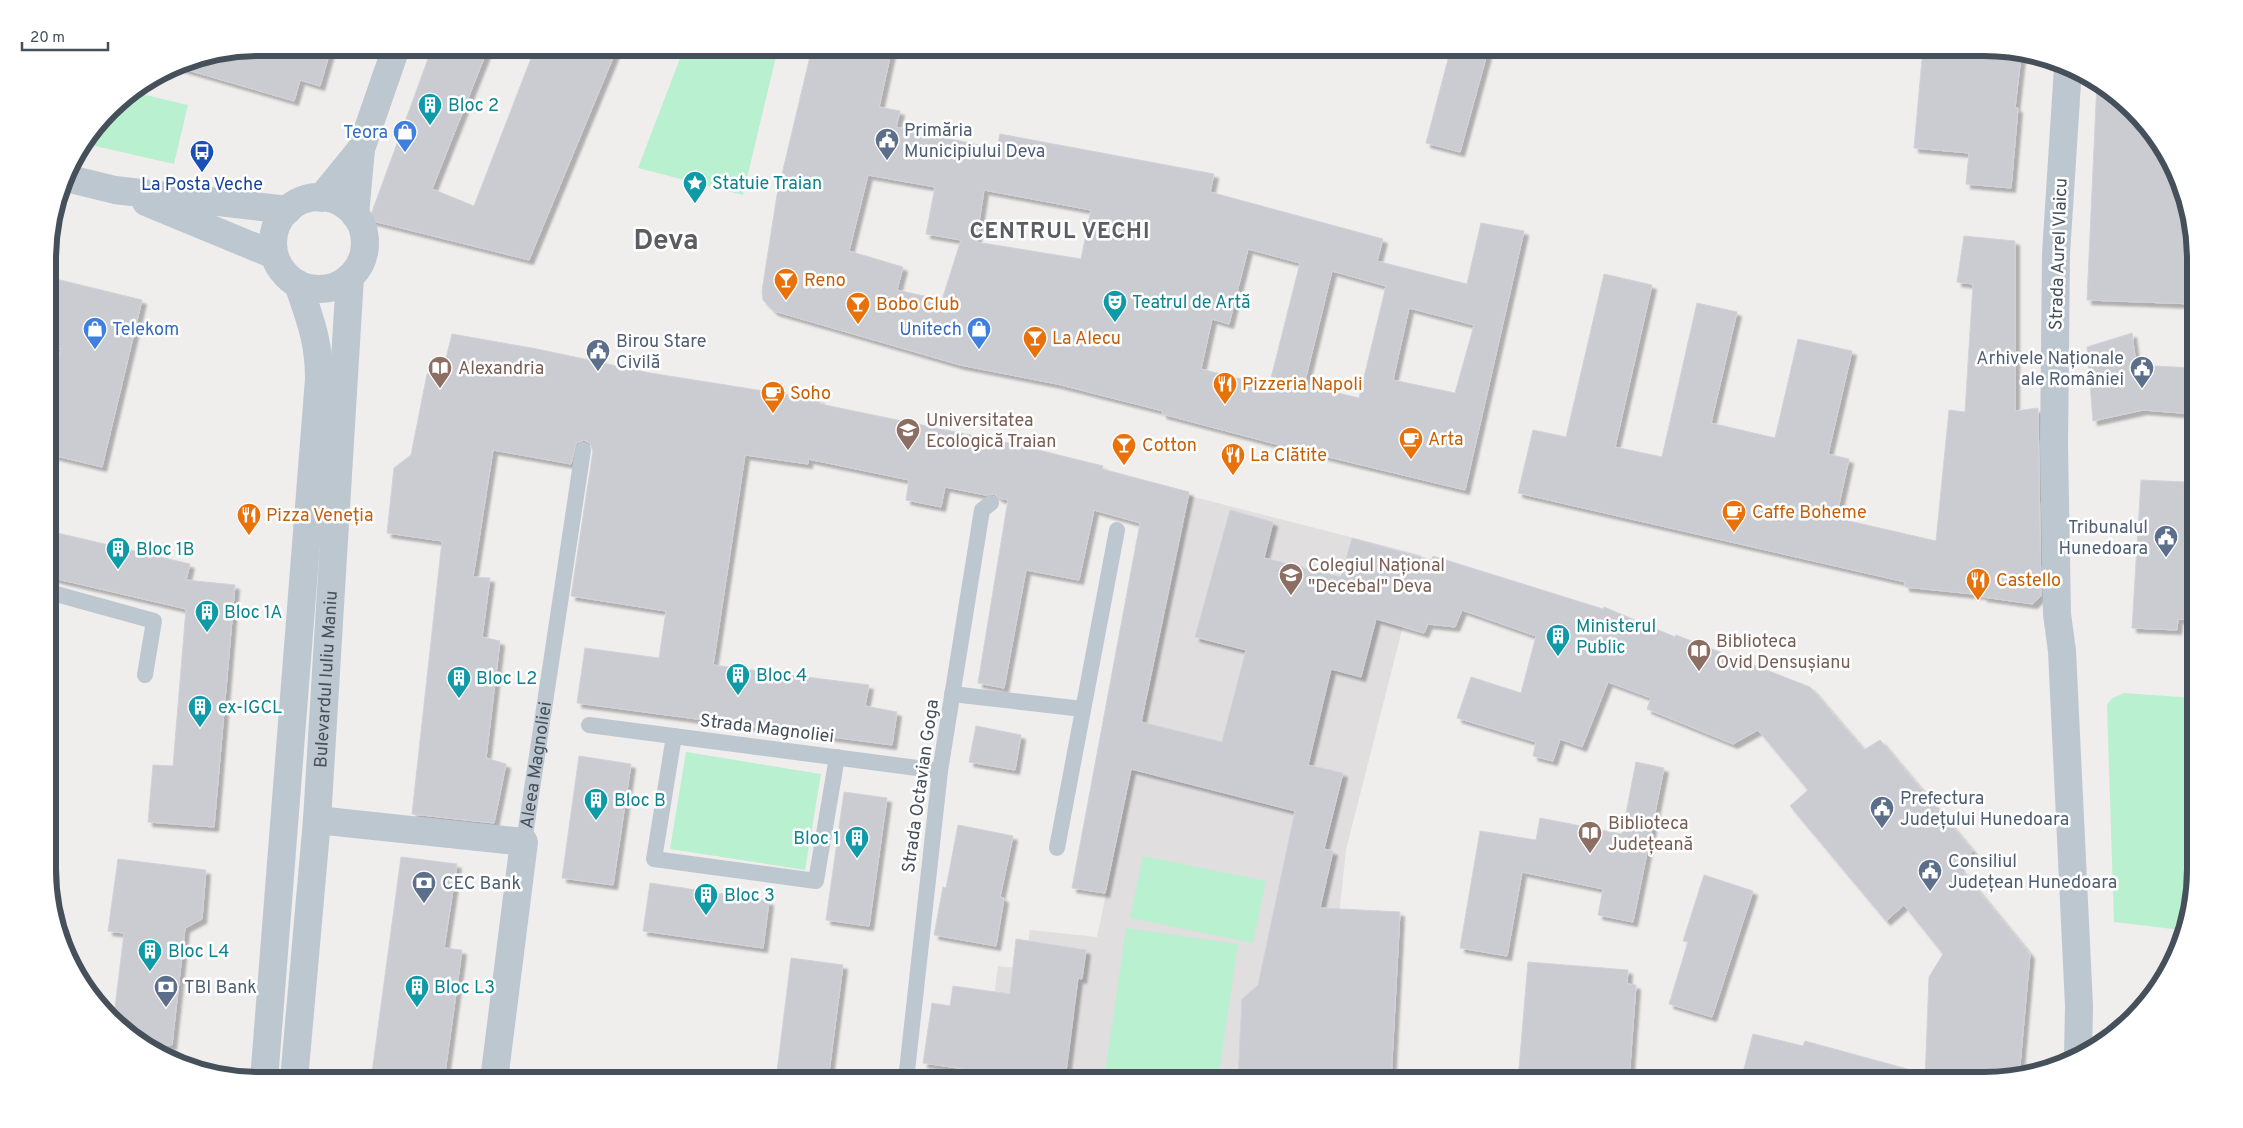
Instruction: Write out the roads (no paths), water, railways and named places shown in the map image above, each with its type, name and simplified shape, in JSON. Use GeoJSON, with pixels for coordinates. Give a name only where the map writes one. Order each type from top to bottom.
{"type":"FeatureCollection","features":[{"type":"Feature","properties":{"kind":"street"},"geometry":{"type":"LineString","coordinates":[[355,215],[361,148],[393,56]]}},
{"type":"Feature","properties":{"kind":"street","name":"Strada Aurel Vlaicu"},"geometry":{"type":"LineString","coordinates":[[2068,75],[2056,254],[2054,435],[2057,614],[2062,652],[2079,1006],[2078,1048]]}},
{"type":"Feature","properties":{"kind":"street"},"geometry":{"type":"LineString","coordinates":[[321,198],[361,148]]}},
{"type":"Feature","properties":{"kind":"street"},"geometry":{"type":"LineString","coordinates":[[73,180],[115,190],[288,210]]}},
{"type":"Feature","properties":{"kind":"street"},"geometry":{"type":"LineString","coordinates":[[115,190],[274,255]]}},
{"type":"Feature","properties":{"kind":"street"},"geometry":{"type":"LineString","coordinates":[[321,198],[337,201],[355,215],[362,227],[364,253],[359,266],[350,277],[338,285],[325,289],[311,289],[298,284],[288,277],[274,255],[275,231],[288,210],[306,199],[321,198]]}},
{"type":"Feature","properties":{"kind":"street","name":"Bulevardul Iuliu Maniu"},"geometry":{"type":"LineString","coordinates":[[295,1072],[316,820],[350,277]]}},
{"type":"Feature","properties":{"kind":"street","name":"Bulevardul Iuliu Maniu"},"geometry":{"type":"LineString","coordinates":[[265,1072],[318,379],[319,353],[314,330],[298,284]]}},
{"type":"Feature","properties":{"kind":"street"},"geometry":{"type":"LineString","coordinates":[[316,820],[524,842]]}},
{"type":"Feature","properties":{"kind":"street","name":"Aleea Magnoliei"},"geometry":{"type":"LineString","coordinates":[[495,1072],[524,842]]}},
{"type":"Feature","properties":{"kind":"lane","name":"Aleea Magnoliei"},"geometry":{"type":"LineString","coordinates":[[524,842],[583,450]]}},
{"type":"Feature","properties":{"kind":"lane","name":"Strada Octavian Goga"},"geometry":{"type":"LineString","coordinates":[[907,1072],[940,771],[982,510],[991,503]]}},
{"type":"Feature","properties":{"kind":"lane"},"geometry":{"type":"LineString","coordinates":[[1057,848],[1117,530]]}},
{"type":"Feature","properties":{"kind":"lane"},"geometry":{"type":"LineString","coordinates":[[56,594],[154,621],[145,675]]}},
{"type":"Feature","properties":{"kind":"lane"},"geometry":{"type":"LineString","coordinates":[[952,694],[1083,709]]}},
{"type":"Feature","properties":{"kind":"lane","name":"Strada Magnoliei"},"geometry":{"type":"LineString","coordinates":[[589,725],[940,771]]}},
{"type":"Feature","properties":{"kind":"lane"},"geometry":{"type":"LineString","coordinates":[[674,736],[654,858],[816,881],[836,757]]}},
{"type":"Feature","properties":{"kind":"place","name":"Bloc 2"},"geometry":{"type":"Point","coordinates":[430,126]}},
{"type":"Feature","properties":{"kind":"place","name":"Teora"},"geometry":{"type":"Point","coordinates":[405,153]}},
{"type":"Feature","properties":{"kind":"place","name":"Primăria Municipiului Deva"},"geometry":{"type":"Point","coordinates":[887,161]}},
{"type":"Feature","properties":{"kind":"place","name":"La Posta Veche"},"geometry":{"type":"Point","coordinates":[202,173]}},
{"type":"Feature","properties":{"kind":"place","name":"Statuie Traian"},"geometry":{"type":"Point","coordinates":[695,204]}},
{"type":"Feature","properties":{"kind":"place","name":"Reno"},"geometry":{"type":"Point","coordinates":[786,301]}},
{"type":"Feature","properties":{"kind":"place","name":"Teatrul de Artă"},"geometry":{"type":"Point","coordinates":[1115,323]}},
{"type":"Feature","properties":{"kind":"place","name":"Bobo Club"},"geometry":{"type":"Point","coordinates":[858,325]}},
{"type":"Feature","properties":{"kind":"place","name":"Telekom"},"geometry":{"type":"Point","coordinates":[95,350]}},
{"type":"Feature","properties":{"kind":"place","name":"Unitech"},"geometry":{"type":"Point","coordinates":[979,350]}},
{"type":"Feature","properties":{"kind":"place","name":"La Alecu"},"geometry":{"type":"Point","coordinates":[1035,359]}},
{"type":"Feature","properties":{"kind":"place","name":"Birou Stare Civilă"},"geometry":{"type":"Point","coordinates":[598,372]}},
{"type":"Feature","properties":{"kind":"place","name":"Alexandria"},"geometry":{"type":"Point","coordinates":[440,389]}},
{"type":"Feature","properties":{"kind":"place","name":"Arhivele Naționale ale României"},"geometry":{"type":"Point","coordinates":[2142,389]}},
{"type":"Feature","properties":{"kind":"place","name":"Pizzeria Napoli"},"geometry":{"type":"Point","coordinates":[1225,405]}},
{"type":"Feature","properties":{"kind":"place","name":"Soho"},"geometry":{"type":"Point","coordinates":[773,414]}},
{"type":"Feature","properties":{"kind":"place","name":"Universitatea Ecologică Traian"},"geometry":{"type":"Point","coordinates":[908,451]}},
{"type":"Feature","properties":{"kind":"place","name":"Arta"},"geometry":{"type":"Point","coordinates":[1411,460]}},
{"type":"Feature","properties":{"kind":"place","name":"Cotton"},"geometry":{"type":"Point","coordinates":[1124,466]}},
{"type":"Feature","properties":{"kind":"place","name":"La Clătite"},"geometry":{"type":"Point","coordinates":[1233,476]}},
{"type":"Feature","properties":{"kind":"place","name":"Caffe Boheme"},"geometry":{"type":"Point","coordinates":[1734,533]}},
{"type":"Feature","properties":{"kind":"place","name":"Pizza Veneția"},"geometry":{"type":"Point","coordinates":[249,536]}},
{"type":"Feature","properties":{"kind":"place","name":"Tribunalul Hunedoara"},"geometry":{"type":"Point","coordinates":[2166,558]}},
{"type":"Feature","properties":{"kind":"place","name":"Bloc 1B"},"geometry":{"type":"Point","coordinates":[118,570]}},
{"type":"Feature","properties":{"kind":"place","name":"Colegiul Național \"Decebal\" Deva"},"geometry":{"type":"Point","coordinates":[1291,596]}},
{"type":"Feature","properties":{"kind":"place","name":"Castello"},"geometry":{"type":"Point","coordinates":[1978,601]}},
{"type":"Feature","properties":{"kind":"place","name":"Bloc 1A"},"geometry":{"type":"Point","coordinates":[207,633]}},
{"type":"Feature","properties":{"kind":"place","name":"Ministerul Public"},"geometry":{"type":"Point","coordinates":[1558,657]}},
{"type":"Feature","properties":{"kind":"place","name":"Biblioteca Ovid Densușianu"},"geometry":{"type":"Point","coordinates":[1699,672]}},
{"type":"Feature","properties":{"kind":"place","name":"Bloc 4"},"geometry":{"type":"Point","coordinates":[738,696]}},
{"type":"Feature","properties":{"kind":"place","name":"Bloc L2"},"geometry":{"type":"Point","coordinates":[459,699]}},
{"type":"Feature","properties":{"kind":"place","name":"ex-IGCL"},"geometry":{"type":"Point","coordinates":[200,728]}},
{"type":"Feature","properties":{"kind":"place","name":"Bloc B"},"geometry":{"type":"Point","coordinates":[596,821]}},
{"type":"Feature","properties":{"kind":"place","name":"Prefectura Județului Hunedoara"},"geometry":{"type":"Point","coordinates":[1882,829]}},
{"type":"Feature","properties":{"kind":"place","name":"Biblioteca Județeană"},"geometry":{"type":"Point","coordinates":[1590,854]}},
{"type":"Feature","properties":{"kind":"place","name":"Bloc 1"},"geometry":{"type":"Point","coordinates":[857,859]}},
{"type":"Feature","properties":{"kind":"place","name":"Consiliul Județean Hunedoara"},"geometry":{"type":"Point","coordinates":[1930,892]}},
{"type":"Feature","properties":{"kind":"place","name":"CEC Bank"},"geometry":{"type":"Point","coordinates":[424,904]}},
{"type":"Feature","properties":{"kind":"place","name":"Bloc 3"},"geometry":{"type":"Point","coordinates":[706,916]}},
{"type":"Feature","properties":{"kind":"place","name":"Bloc L4"},"geometry":{"type":"Point","coordinates":[150,972]}},
{"type":"Feature","properties":{"kind":"place","name":"TBI Bank"},"geometry":{"type":"Point","coordinates":[166,1008]}},
{"type":"Feature","properties":{"kind":"place","name":"Bloc L3"},"geometry":{"type":"Point","coordinates":[417,1008]}},
{"type":"Feature","properties":{"kind":"district","name":"CENTRUL VECHI"},"geometry":{"type":"Point","coordinates":[1060,230]}},
{"type":"Feature","properties":{"kind":"district","name":"Deva"},"geometry":{"type":"Point","coordinates":[666,239]}}]}
